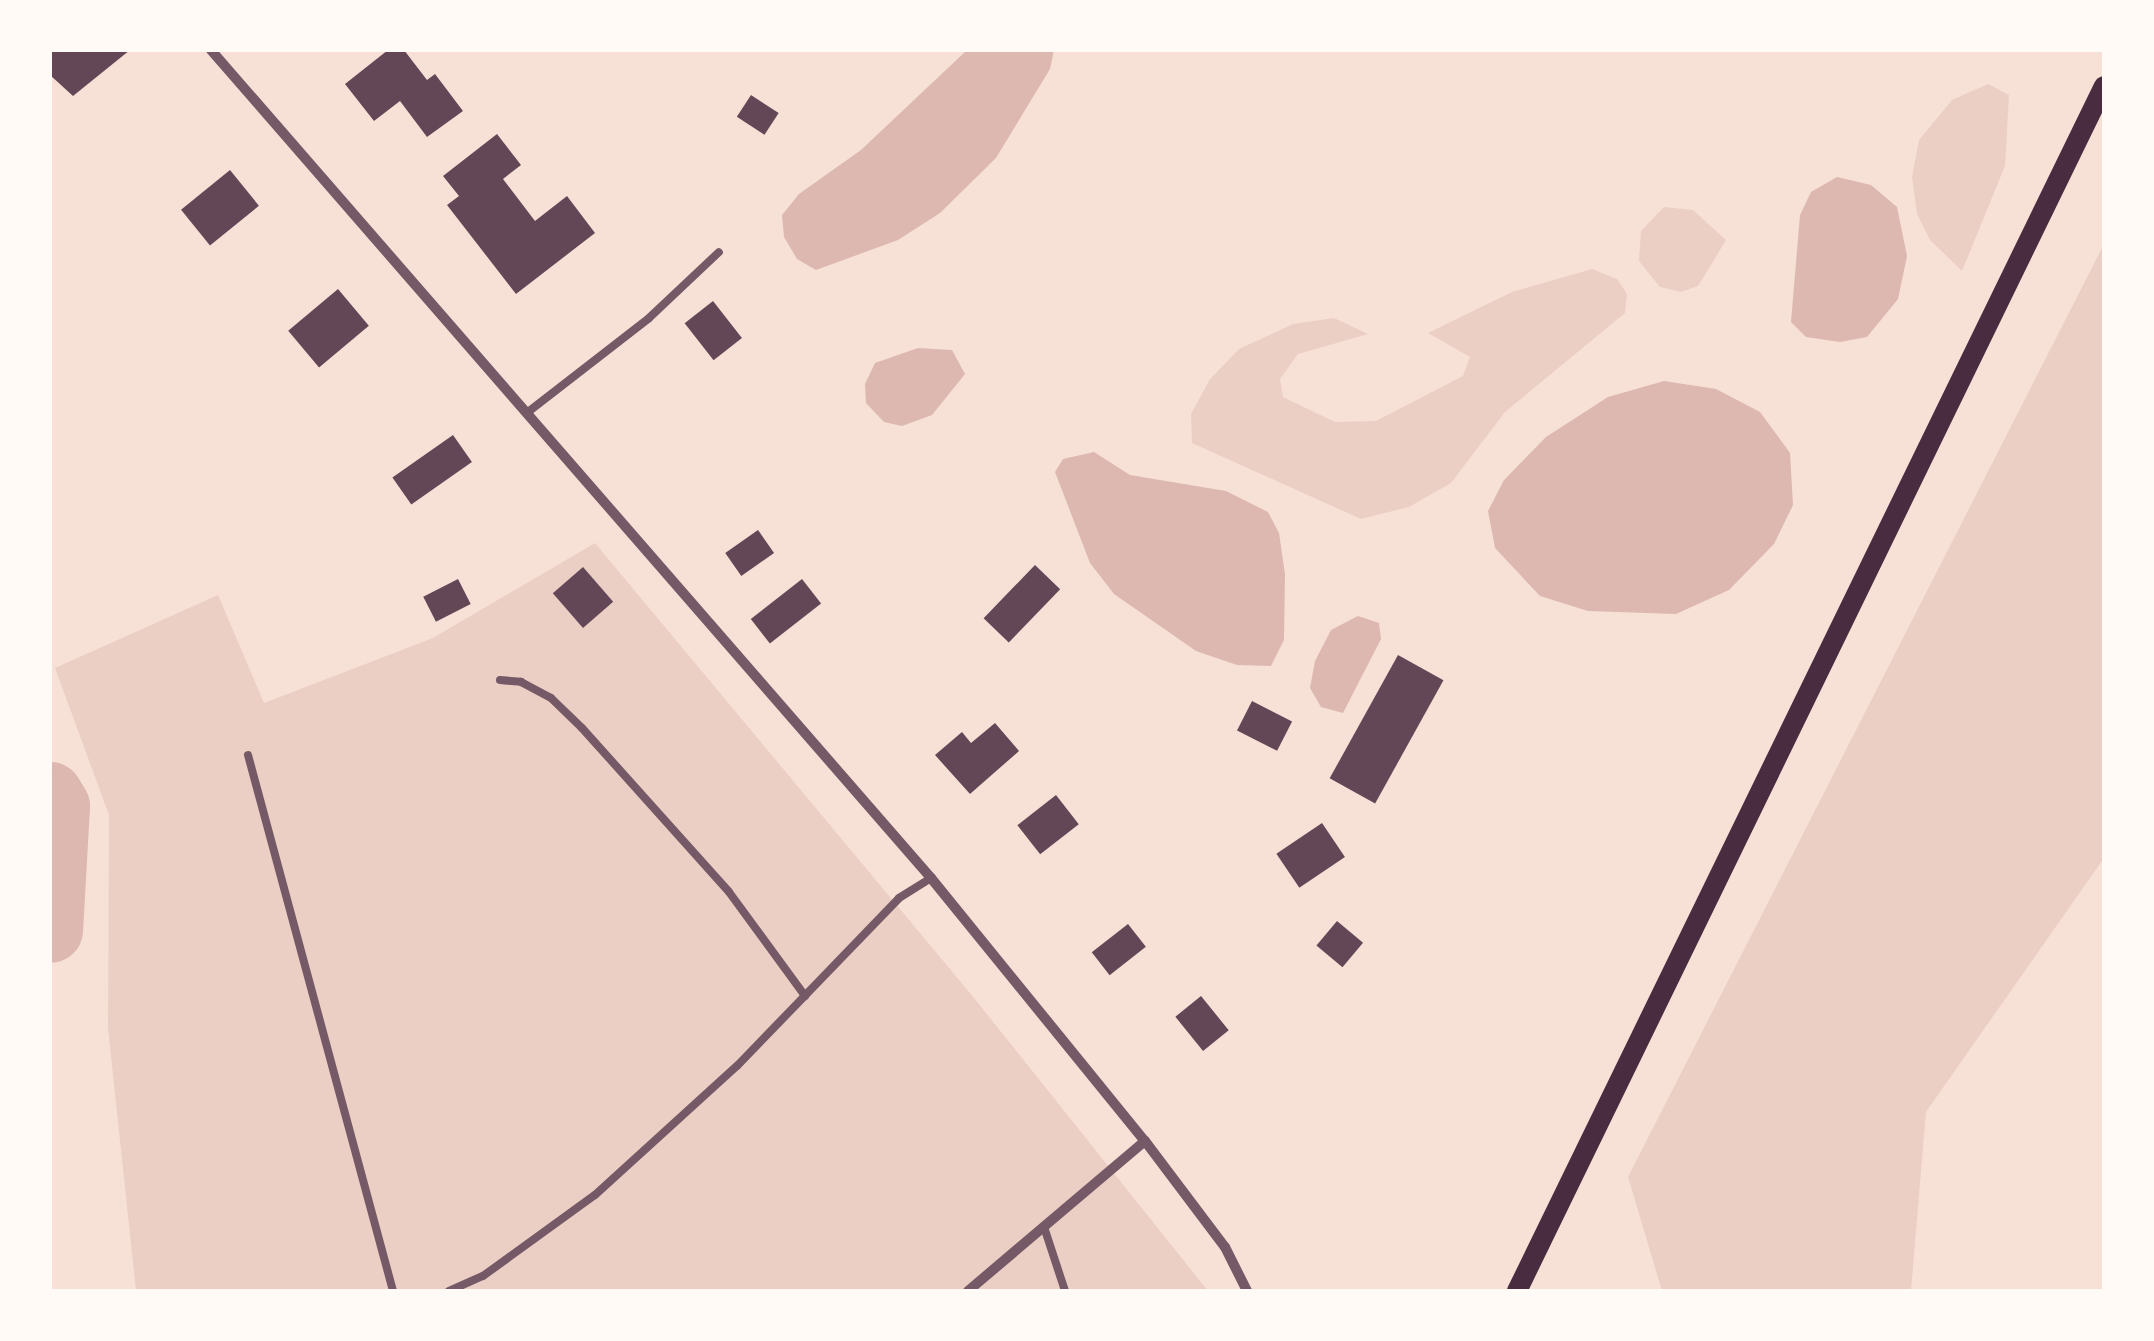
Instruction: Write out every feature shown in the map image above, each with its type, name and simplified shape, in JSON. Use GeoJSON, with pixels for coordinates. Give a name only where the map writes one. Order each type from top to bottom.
{"type":"FeatureCollection","features":[{"type":"Feature","properties":{"kind":"main road"},"geometry":{"type":"LineString","coordinates":[[1516,1291],[2104,86]]}},
{"type":"Feature","properties":{"kind":"street"},"geometry":{"type":"LineString","coordinates":[[212,50],[930,878],[1145,1141],[1225,1247],[1248,1291]]}},
{"type":"Feature","properties":{"kind":"street"},"geometry":{"type":"LineString","coordinates":[[968,1291],[1045,1230],[1145,1141]]}},
{"type":"Feature","properties":{"kind":"lane"},"geometry":{"type":"LineString","coordinates":[[528,412],[649,318],[718,252]]}},
{"type":"Feature","properties":{"kind":"lane"},"geometry":{"type":"LineString","coordinates":[[500,680],[521,682],[551,698],[582,728],[729,892],[805,996]]}},
{"type":"Feature","properties":{"kind":"lane"},"geometry":{"type":"LineString","coordinates":[[248,755],[393,1291]]}},
{"type":"Feature","properties":{"kind":"lane"},"geometry":{"type":"LineString","coordinates":[[449,1291],[483,1276],[595,1195],[805,996],[899,898],[930,878]]}},
{"type":"Feature","properties":{"kind":"lane"},"geometry":{"type":"LineString","coordinates":[[1045,1230],[1066,1291]]}},
{"type":"Feature","properties":{"kind":"shaded area"},"geometry":{"type":"Polygon","coordinates":[[[967,50],[1054,50],[1050,69],[996,158],[940,213],[898,240],[816,270],[797,259],[784,237],[782,215],[799,194],[861,150],[967,50]]]}},
{"type":"Feature","properties":{"kind":"shaded area"},"geometry":{"type":"Polygon","coordinates":[[[1988,84],[2009,95],[2005,166],[1962,271],[1930,240],[1917,214],[1912,177],[1919,140],[1952,100],[1988,84]]]}},
{"type":"Feature","properties":{"kind":"shaded area"},"geometry":{"type":"Polygon","coordinates":[[[1837,177],[1871,185],[1897,207],[1907,256],[1898,299],[1867,337],[1840,342],[1806,337],[1791,322],[1800,215],[1811,192],[1837,177]]]}},
{"type":"Feature","properties":{"kind":"shaded area"},"geometry":{"type":"Polygon","coordinates":[[[1664,207],[1693,210],[1726,240],[1698,286],[1681,292],[1660,287],[1639,261],[1641,231],[1664,207]]]}},
{"type":"Feature","properties":{"kind":"shaded area"},"geometry":{"type":"Polygon","coordinates":[[[2104,244],[2104,858],[1926,1112],[1911,1291],[1662,1291],[1628,1177],[2104,244]]]}},
{"type":"Feature","properties":{"kind":"shaded area"},"geometry":{"type":"Polygon","coordinates":[[[1592,269],[1617,279],[1627,294],[1625,313],[1505,412],[1451,483],[1409,507],[1361,519],[1192,443],[1191,414],[1210,379],[1239,349],[1293,324],[1334,318],[1368,334],[1298,354],[1280,379],[1283,397],[1335,422],[1376,421],[1463,376],[1470,357],[1428,333],[1512,292],[1592,269]]]}},
{"type":"Feature","properties":{"kind":"shaded area"},"geometry":{"type":"Polygon","coordinates":[[[918,348],[952,350],[965,374],[932,415],[902,426],[884,422],[866,403],[865,384],[875,363],[918,348]]]}},
{"type":"Feature","properties":{"kind":"shaded area"},"geometry":{"type":"Polygon","coordinates":[[[1664,381],[1716,389],[1760,412],[1790,453],[1793,505],[1774,544],[1729,590],[1676,614],[1588,611],[1540,596],[1495,548],[1488,511],[1504,480],[1546,437],[1608,397],[1664,381]]]}},
{"type":"Feature","properties":{"kind":"shaded area"},"geometry":{"type":"Polygon","coordinates":[[[1094,452],[1130,475],[1226,491],[1268,512],[1279,533],[1285,574],[1284,640],[1271,666],[1237,665],[1196,651],[1114,594],[1090,563],[1055,472],[1063,459],[1094,452]]]}},
{"type":"Feature","properties":{"kind":"shaded area"},"geometry":{"type":"Polygon","coordinates":[[[595,543],[970,993],[1208,1291],[136,1291],[108,1028],[109,815],[55,668],[218,595],[264,703],[433,638],[595,543]]]}},
{"type":"Feature","properties":{"kind":"shaded area"},"geometry":{"type":"Polygon","coordinates":[[[1358,616],[1379,623],[1381,639],[1343,713],[1321,707],[1310,688],[1315,661],[1331,630],[1358,616]]]}},
{"type":"Feature","properties":{"kind":"building"},"geometry":{"type":"Polygon","coordinates":[[[50,50],[130,50],[73,96],[50,75],[50,50]]]}},
{"type":"Feature","properties":{"kind":"building"},"geometry":{"type":"Polygon","coordinates":[[[388,50],[404,50],[427,80],[435,74],[463,111],[427,137],[400,101],[374,121],[345,84],[388,50]]]}},
{"type":"Feature","properties":{"kind":"building"},"geometry":{"type":"Polygon","coordinates":[[[751,95],[779,113],[765,135],[737,117],[751,95]]]}},
{"type":"Feature","properties":{"kind":"building"},"geometry":{"type":"Polygon","coordinates":[[[497,134],[521,165],[503,179],[535,221],[567,196],[595,233],[516,294],[447,205],[459,196],[443,176],[497,134]]]}},
{"type":"Feature","properties":{"kind":"building"},"geometry":{"type":"Polygon","coordinates":[[[230,170],[259,206],[210,245],[181,210],[230,170]]]}},
{"type":"Feature","properties":{"kind":"building"},"geometry":{"type":"Polygon","coordinates":[[[338,289],[369,326],[319,368],[288,331],[338,289]]]}},
{"type":"Feature","properties":{"kind":"building"},"geometry":{"type":"Polygon","coordinates":[[[713,301],[742,338],[714,360],[685,323],[713,301]]]}},
{"type":"Feature","properties":{"kind":"building"},"geometry":{"type":"Polygon","coordinates":[[[453,435],[472,462],[411,504],[392,477],[453,435]]]}},
{"type":"Feature","properties":{"kind":"building"},"geometry":{"type":"Polygon","coordinates":[[[758,530],[774,553],[741,576],[725,553],[758,530]]]}},
{"type":"Feature","properties":{"kind":"building"},"geometry":{"type":"Polygon","coordinates":[[[1035,565],[1060,589],[1009,643],[984,618],[1035,565]]]}},
{"type":"Feature","properties":{"kind":"building"},"geometry":{"type":"Polygon","coordinates":[[[583,567],[613,602],[583,628],[553,593],[583,567]]]}},
{"type":"Feature","properties":{"kind":"building"},"geometry":{"type":"Polygon","coordinates":[[[458,579],[471,604],[436,622],[423,597],[458,579]]]}},
{"type":"Feature","properties":{"kind":"building"},"geometry":{"type":"Polygon","coordinates":[[[802,579],[821,603],[770,643],[751,619],[802,579]]]}},
{"type":"Feature","properties":{"kind":"building"},"geometry":{"type":"Polygon","coordinates":[[[1398,655],[1443,680],[1375,804],[1330,778],[1398,655]]]}},
{"type":"Feature","properties":{"kind":"building"},"geometry":{"type":"Polygon","coordinates":[[[1252,701],[1292,721],[1277,751],[1237,730],[1252,701]]]}},
{"type":"Feature","properties":{"kind":"building"},"geometry":{"type":"Polygon","coordinates":[[[995,723],[1019,751],[970,794],[935,755],[962,732],[971,743],[995,723]]]}},
{"type":"Feature","properties":{"kind":"building"},"geometry":{"type":"Polygon","coordinates":[[[1056,795],[1079,824],[1040,854],[1017,825],[1056,795]]]}},
{"type":"Feature","properties":{"kind":"building"},"geometry":{"type":"Polygon","coordinates":[[[1322,823],[1345,857],[1299,888],[1276,854],[1322,823]]]}},
{"type":"Feature","properties":{"kind":"building"},"geometry":{"type":"Polygon","coordinates":[[[1337,921],[1363,943],[1342,967],[1316,946],[1337,921]]]}},
{"type":"Feature","properties":{"kind":"building"},"geometry":{"type":"Polygon","coordinates":[[[1128,924],[1146,947],[1110,975],[1092,952],[1128,924]]]}},
{"type":"Feature","properties":{"kind":"building"},"geometry":{"type":"Polygon","coordinates":[[[1201,996],[1229,1030],[1203,1051],[1175,1017],[1201,996]]]}},
{"type":"Feature","properties":{"kind":"waterway"},"geometry":{"type":"LineString","coordinates":[[50,794],[57,806],[50,930]]}}]}
